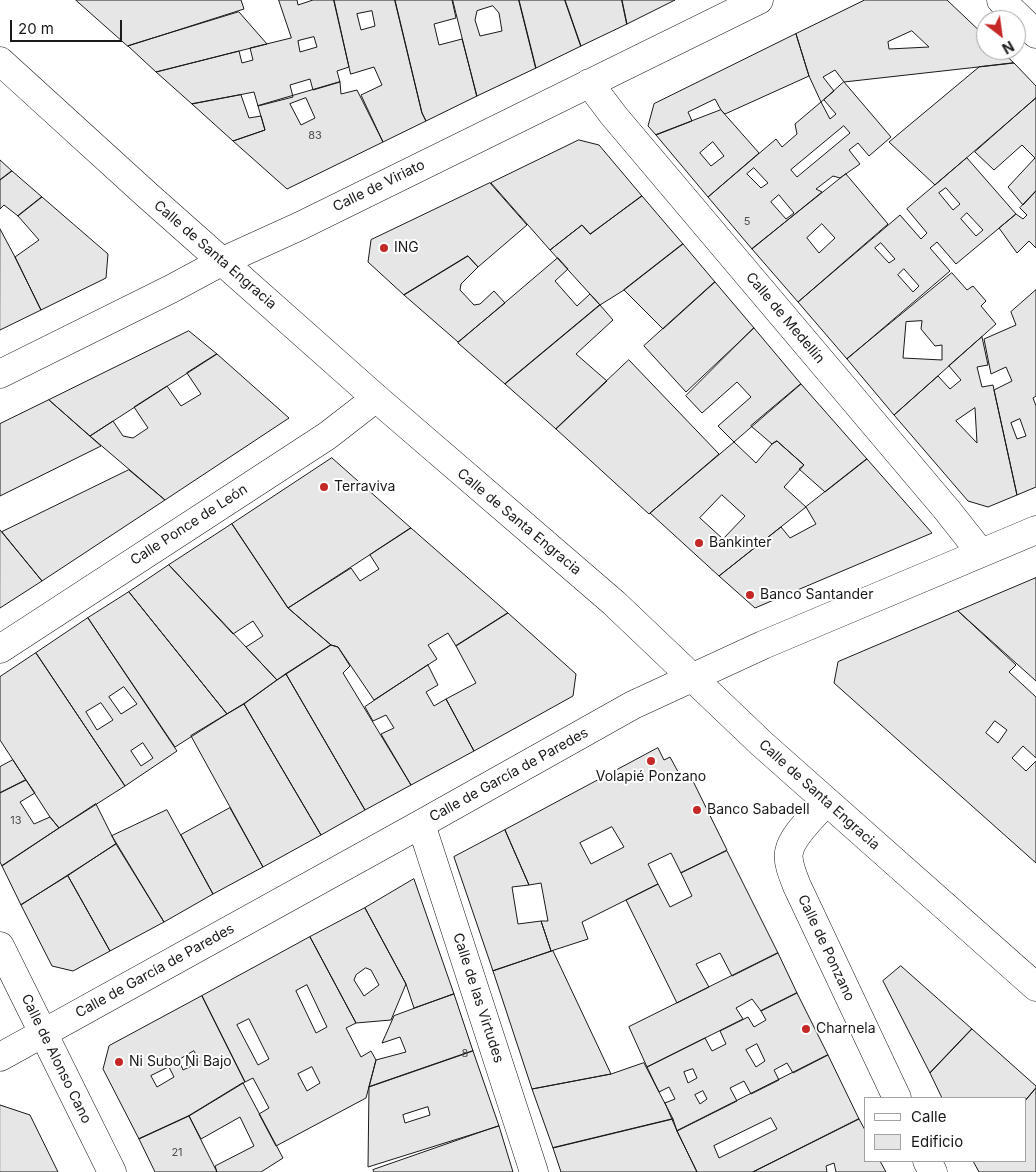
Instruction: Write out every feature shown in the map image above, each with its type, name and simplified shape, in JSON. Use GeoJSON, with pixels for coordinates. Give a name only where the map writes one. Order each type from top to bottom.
{"type":"FeatureCollection","features":[{"type":"Feature","properties":{"kind":"street","name":"Calle de Viriato"},"geometry":{"type":"LineString","coordinates":[[0,374],[223,261],[300,226],[759,0]]}},
{"type":"Feature","properties":{"kind":"street"},"geometry":{"type":"LineString","coordinates":[[1001,0],[1036,34]]}},
{"type":"Feature","properties":{"kind":"street","name":"Calle de Santa Engracia"},"geometry":{"type":"LineString","coordinates":[[0,61],[159,206],[376,398],[614,603],[762,744],[1036,987]]}},
{"type":"Feature","properties":{"kind":"street","name":"Calle de Medellín"},"geometry":{"type":"LineString","coordinates":[[589,83],[614,116],[981,553]]}},
{"type":"Feature","properties":{"kind":"street","name":"Calle Ponce de León"},"geometry":{"type":"LineString","coordinates":[[0,649],[327,436],[376,398]]}},
{"type":"Feature","properties":{"kind":"street","name":"Calle de García de Paredes"},"geometry":{"type":"LineString","coordinates":[[0,1057],[633,705],[764,645],[1036,530]]}},
{"type":"Feature","properties":{"kind":"street","name":"Calle de Ponzano"},"geometry":{"type":"LineString","coordinates":[[826,802],[794,839],[789,852],[791,867],[797,886],[897,1097]]}},
{"type":"Feature","properties":{"kind":"street","name":"Calle de las Virtudes"},"geometry":{"type":"LineString","coordinates":[[421,824],[534,1172]]}},
{"type":"Feature","properties":{"kind":"street","name":"Calle de Alonso Cano"},"geometry":{"type":"LineString","coordinates":[[0,946],[112,1172]]}},
{"type":"Feature","properties":{"kind":"building"},"geometry":{"type":"Polygon","coordinates":[[[76,0],[241,0],[244,9],[128,46],[76,0]]]}},
{"type":"Feature","properties":{"kind":"building"},"geometry":{"type":"Polygon","coordinates":[[[279,0],[297,0],[298,5],[313,0],[334,0],[349,67],[337,71],[340,82],[313,90],[310,79],[290,85],[293,97],[258,106],[254,92],[192,104],[156,72],[239,51],[242,63],[253,60],[250,48],[291,38],[279,0]],[[314,37],[298,41],[300,52],[317,47],[314,37]]]}},
{"type":"Feature","properties":{"kind":"building"},"geometry":{"type":"Polygon","coordinates":[[[334,0],[395,0],[422,113],[426,121],[383,142],[361,95],[382,85],[374,67],[351,74],[334,0]],[[372,11],[357,14],[361,30],[375,26],[372,11]]]}},
{"type":"Feature","properties":{"kind":"building"},"geometry":{"type":"Polygon","coordinates":[[[395,0],[452,0],[456,18],[434,24],[439,45],[462,39],[477,96],[426,121],[422,113],[395,0]]]}},
{"type":"Feature","properties":{"kind":"building"},"geometry":{"type":"Polygon","coordinates":[[[453,0],[519,0],[536,68],[477,96],[453,0]],[[493,6],[477,11],[475,20],[480,36],[502,31],[499,13],[493,6]]]}},
{"type":"Feature","properties":{"kind":"building"},"geometry":{"type":"Polygon","coordinates":[[[519,0],[565,0],[581,46],[536,68],[519,0]]]}},
{"type":"Feature","properties":{"kind":"building"},"geometry":{"type":"Polygon","coordinates":[[[565,0],[622,0],[627,24],[581,46],[565,0]]]}},
{"type":"Feature","properties":{"kind":"building"},"geometry":{"type":"Polygon","coordinates":[[[622,0],[675,0],[627,24],[622,0]]]}},
{"type":"Feature","properties":{"kind":"building"},"geometry":{"type":"Polygon","coordinates":[[[865,0],[947,0],[976,28],[976,60],[1011,60],[1014,63],[844,82],[835,70],[823,77],[834,91],[821,102],[809,76],[796,34],[865,0]],[[912,31],[888,42],[889,49],[929,47],[912,31]]]}},
{"type":"Feature","properties":{"kind":"building"},"geometry":{"type":"Polygon","coordinates":[[[239,12],[267,44],[156,72],[128,46],[239,12]]]}},
{"type":"Feature","properties":{"kind":"building"},"geometry":{"type":"Polygon","coordinates":[[[796,34],[809,76],[725,114],[715,99],[688,112],[692,121],[656,135],[648,126],[654,104],[796,34]]]}},
{"type":"Feature","properties":{"kind":"building"},"geometry":{"type":"Polygon","coordinates":[[[1014,63],[1036,86],[1036,98],[935,185],[889,142],[979,67],[1014,63]]]}},
{"type":"Feature","properties":{"kind":"building"},"geometry":{"type":"Polygon","coordinates":[[[340,82],[341,94],[357,90],[383,142],[287,189],[233,141],[265,130],[258,106],[340,82]],[[306,98],[290,104],[301,125],[315,118],[306,98]]]}},
{"type":"Feature","properties":{"kind":"building"},"geometry":{"type":"Polygon","coordinates":[[[844,82],[891,137],[869,156],[858,143],[849,150],[860,164],[840,178],[833,176],[816,189],[822,192],[752,249],[708,197],[776,139],[782,147],[797,134],[795,124],[821,102],[830,119],[836,114],[824,100],[844,82]],[[844,126],[791,170],[797,177],[850,133],[844,126]],[[754,168],[747,174],[761,188],[768,183],[754,168]],[[779,195],[771,202],[786,219],[794,213],[779,195]]]}},
{"type":"Feature","properties":{"kind":"building"},"geometry":{"type":"Polygon","coordinates":[[[241,95],[249,118],[261,116],[265,130],[233,141],[192,104],[241,95]]]}},
{"type":"Feature","properties":{"kind":"building"},"geometry":{"type":"Polygon","coordinates":[[[1036,98],[1036,191],[1023,205],[1008,187],[1035,158],[1022,145],[994,170],[975,152],[1036,98]]]}},
{"type":"Feature","properties":{"kind":"building"},"geometry":{"type":"Polygon","coordinates":[[[721,110],[759,153],[708,197],[656,135],[721,110]],[[713,142],[700,153],[711,166],[724,156],[713,142]]]}},
{"type":"Feature","properties":{"kind":"building"},"geometry":{"type":"Polygon","coordinates":[[[579,140],[599,145],[642,196],[590,234],[582,225],[550,250],[491,183],[579,140]]]}},
{"type":"Feature","properties":{"kind":"building"},"geometry":{"type":"Polygon","coordinates":[[[967,158],[1016,214],[956,264],[937,242],[930,248],[950,271],[847,359],[798,302],[900,215],[921,239],[927,233],[907,209],[967,158]],[[946,188],[939,193],[953,210],[960,204],[946,188]],[[967,213],[961,219],[976,236],[983,230],[967,213]],[[881,243],[875,248],[889,263],[895,259],[881,243]],[[904,269],[898,275],[913,292],[919,286],[904,269]]]}},
{"type":"Feature","properties":{"kind":"building"},"geometry":{"type":"Polygon","coordinates":[[[0,160],[12,171],[0,180],[0,160]]]}},
{"type":"Feature","properties":{"kind":"building"},"geometry":{"type":"Polygon","coordinates":[[[12,171],[42,197],[18,216],[4,205],[0,209],[0,180],[12,171]]]}},
{"type":"Feature","properties":{"kind":"building"},"geometry":{"type":"Polygon","coordinates":[[[846,174],[888,224],[798,302],[752,249],[846,174]],[[822,224],[807,238],[819,253],[835,238],[822,224]]]}},
{"type":"Feature","properties":{"kind":"building"},"geometry":{"type":"Polygon","coordinates":[[[490,183],[527,225],[478,267],[468,256],[404,295],[368,262],[371,240],[490,183]]]}},
{"type":"Feature","properties":{"kind":"building"},"geometry":{"type":"Polygon","coordinates":[[[1036,191],[1036,248],[1029,241],[1017,253],[999,228],[1016,214],[1023,219],[1027,215],[1020,208],[1036,191]]]}},
{"type":"Feature","properties":{"kind":"building"},"geometry":{"type":"Polygon","coordinates":[[[642,196],[683,244],[624,290],[600,305],[550,250],[582,225],[590,234],[642,196]]]}},
{"type":"Feature","properties":{"kind":"building"},"geometry":{"type":"Polygon","coordinates":[[[42,197],[108,254],[106,278],[41,310],[15,257],[39,240],[18,216],[42,197]]]}},
{"type":"Feature","properties":{"kind":"building"},"geometry":{"type":"Polygon","coordinates":[[[0,229],[41,310],[0,330],[0,229]]]}},
{"type":"Feature","properties":{"kind":"building"},"geometry":{"type":"Polygon","coordinates":[[[683,244],[715,282],[663,329],[624,290],[683,244]]]}},
{"type":"Feature","properties":{"kind":"building"},"geometry":{"type":"Polygon","coordinates":[[[468,256],[478,267],[461,284],[460,290],[474,305],[480,304],[494,291],[505,303],[458,342],[404,295],[468,256]]]}},
{"type":"Feature","properties":{"kind":"building"},"geometry":{"type":"Polygon","coordinates":[[[558,258],[568,269],[555,281],[577,306],[590,294],[600,305],[505,384],[458,343],[558,258]]]}},
{"type":"Feature","properties":{"kind":"building"},"geometry":{"type":"Polygon","coordinates":[[[952,273],[967,290],[973,286],[986,301],[981,306],[996,324],[894,415],[847,359],[952,273]],[[922,321],[906,322],[903,358],[942,360],[942,345],[935,346],[921,329],[922,321]]]}},
{"type":"Feature","properties":{"kind":"building"},"geometry":{"type":"Polygon","coordinates":[[[715,282],[754,328],[686,392],[644,346],[715,282]]]}},
{"type":"Feature","properties":{"kind":"building"},"geometry":{"type":"Polygon","coordinates":[[[1036,290],[1036,396],[1033,398],[1036,406],[1036,487],[1017,495],[994,390],[1012,381],[1006,367],[991,374],[984,339],[1016,325],[1011,312],[1036,290]],[[1020,419],[1011,423],[1017,439],[1026,436],[1020,419]]]}},
{"type":"Feature","properties":{"kind":"building"},"geometry":{"type":"Polygon","coordinates":[[[600,305],[613,320],[576,354],[607,381],[556,429],[505,384],[600,305]]]}},
{"type":"Feature","properties":{"kind":"building"},"geometry":{"type":"Polygon","coordinates":[[[754,328],[801,384],[734,442],[718,426],[751,397],[737,382],[702,413],[686,396],[754,328]]]}},
{"type":"Feature","properties":{"kind":"building"},"geometry":{"type":"Polygon","coordinates":[[[189,331],[217,354],[90,436],[49,400],[189,331]]]}},
{"type":"Feature","properties":{"kind":"building"},"geometry":{"type":"Polygon","coordinates":[[[982,337],[988,365],[977,367],[982,387],[993,385],[1017,495],[988,507],[968,501],[894,415],[938,376],[950,389],[961,380],[949,366],[982,337]],[[975,408],[956,421],[977,443],[975,408]]]}},
{"type":"Feature","properties":{"kind":"building"},"geometry":{"type":"Polygon","coordinates":[[[217,354],[289,418],[165,500],[90,436],[113,421],[123,436],[133,438],[148,428],[134,407],[167,386],[181,406],[201,394],[187,373],[217,354]]]}},
{"type":"Feature","properties":{"kind":"building"},"geometry":{"type":"Polygon","coordinates":[[[629,360],[719,454],[649,514],[556,429],[629,360]]]}},
{"type":"Feature","properties":{"kind":"building"},"geometry":{"type":"Polygon","coordinates":[[[801,384],[867,459],[825,492],[799,469],[804,465],[777,441],[772,444],[751,426],[801,384]]]}},
{"type":"Feature","properties":{"kind":"building"},"geometry":{"type":"Polygon","coordinates":[[[49,400],[101,446],[0,496],[0,424],[49,400]]]}},
{"type":"Feature","properties":{"kind":"building"},"geometry":{"type":"Polygon","coordinates":[[[777,441],[804,465],[784,487],[806,507],[719,576],[650,513],[734,442],[756,463],[772,444],[777,441]],[[722,495],[700,518],[723,539],[745,516],[722,495]]]}},
{"type":"Feature","properties":{"kind":"building"},"geometry":{"type":"Polygon","coordinates":[[[332,458],[411,528],[288,608],[232,524],[332,458]]]}},
{"type":"Feature","properties":{"kind":"building"},"geometry":{"type":"Polygon","coordinates":[[[867,459],[932,533],[755,608],[719,576],[781,527],[790,538],[816,524],[806,507],[867,459]]]}},
{"type":"Feature","properties":{"kind":"building"},"geometry":{"type":"Polygon","coordinates":[[[129,470],[165,500],[42,581],[2,532],[129,470]]]}},
{"type":"Feature","properties":{"kind":"building"},"geometry":{"type":"Polygon","coordinates":[[[232,524],[288,608],[331,645],[277,680],[246,647],[263,636],[253,621],[233,634],[169,565],[232,524]]]}},
{"type":"Feature","properties":{"kind":"building"},"geometry":{"type":"Polygon","coordinates":[[[411,528],[508,613],[456,646],[448,633],[428,645],[437,659],[374,700],[338,647],[331,645],[288,608],[351,568],[360,581],[379,569],[370,555],[411,528]]]}},
{"type":"Feature","properties":{"kind":"building"},"geometry":{"type":"Polygon","coordinates":[[[0,530],[42,581],[0,608],[0,530]]]}},
{"type":"Feature","properties":{"kind":"building"},"geometry":{"type":"Polygon","coordinates":[[[169,565],[277,680],[227,714],[129,592],[169,565]]]}},
{"type":"Feature","properties":{"kind":"building"},"geometry":{"type":"Polygon","coordinates":[[[1036,578],[1036,681],[958,611],[1036,578]]]}},
{"type":"Feature","properties":{"kind":"building"},"geometry":{"type":"Polygon","coordinates":[[[129,592],[227,714],[175,747],[88,618],[129,592]]]}},
{"type":"Feature","properties":{"kind":"building"},"geometry":{"type":"Polygon","coordinates":[[[958,611],[1016,665],[1009,672],[1036,697],[1036,758],[1023,746],[1012,758],[1026,771],[1036,761],[1036,863],[834,683],[838,662],[958,611]],[[995,721],[986,733],[998,743],[1007,730],[995,721]]]}},
{"type":"Feature","properties":{"kind":"building"},"geometry":{"type":"Polygon","coordinates":[[[508,613],[576,674],[573,696],[474,751],[446,699],[476,683],[456,646],[508,613]]]}},
{"type":"Feature","properties":{"kind":"building"},"geometry":{"type":"Polygon","coordinates":[[[88,618],[177,751],[125,786],[36,653],[88,618]],[[124,687],[109,697],[121,714],[137,704],[124,687]],[[101,703],[86,712],[97,730],[113,720],[101,703]],[[143,743],[131,751],[141,766],[153,758],[143,743]]]}},
{"type":"Feature","properties":{"kind":"building"},"geometry":{"type":"Polygon","coordinates":[[[331,645],[338,647],[350,666],[343,673],[411,785],[365,810],[286,674],[331,645]]]}},
{"type":"Feature","properties":{"kind":"building"},"geometry":{"type":"Polygon","coordinates":[[[36,653],[125,786],[59,828],[0,740],[0,677],[36,653]]]}},
{"type":"Feature","properties":{"kind":"building"},"geometry":{"type":"Polygon","coordinates":[[[428,665],[438,685],[426,692],[434,706],[446,699],[474,751],[411,785],[381,734],[394,728],[386,715],[373,721],[365,707],[428,665]]]}},
{"type":"Feature","properties":{"kind":"building"},"geometry":{"type":"Polygon","coordinates":[[[286,674],[365,810],[321,835],[244,704],[286,674]]]}},
{"type":"Feature","properties":{"kind":"building"},"geometry":{"type":"Polygon","coordinates":[[[244,704],[321,835],[263,867],[191,736],[244,704]]]}},
{"type":"Feature","properties":{"kind":"building"},"geometry":{"type":"Polygon","coordinates":[[[658,748],[664,760],[670,757],[682,779],[690,775],[727,850],[681,873],[671,853],[648,864],[658,884],[582,922],[588,939],[551,951],[541,921],[548,921],[541,883],[529,885],[505,830],[658,748]],[[612,827],[580,843],[591,864],[624,847],[612,827]]]}},
{"type":"Feature","properties":{"kind":"building"},"geometry":{"type":"Polygon","coordinates":[[[13,760],[26,780],[0,793],[0,767],[13,760]]]}},
{"type":"Feature","properties":{"kind":"building"},"geometry":{"type":"Polygon","coordinates":[[[26,780],[35,793],[20,802],[34,824],[50,817],[59,828],[2,866],[0,862],[0,793],[26,780]]]}},
{"type":"Feature","properties":{"kind":"building"},"geometry":{"type":"Polygon","coordinates":[[[96,804],[116,844],[21,905],[2,866],[96,804]]]}},
{"type":"Feature","properties":{"kind":"building"},"geometry":{"type":"Polygon","coordinates":[[[230,808],[263,867],[213,894],[181,835],[230,808]]]}},
{"type":"Feature","properties":{"kind":"building"},"geometry":{"type":"Polygon","coordinates":[[[167,810],[213,894],[164,922],[112,836],[167,810]]]}},
{"type":"Feature","properties":{"kind":"building"},"geometry":{"type":"Polygon","coordinates":[[[505,830],[529,885],[512,887],[518,924],[541,921],[551,951],[493,971],[454,857],[505,830]]]}},
{"type":"Feature","properties":{"kind":"building"},"geometry":{"type":"Polygon","coordinates":[[[116,844],[164,922],[110,951],[68,876],[116,844]]]}},
{"type":"Feature","properties":{"kind":"building"},"geometry":{"type":"Polygon","coordinates":[[[727,851],[778,953],[732,976],[720,953],[696,964],[709,987],[677,1003],[626,900],[658,884],[670,907],[692,896],[681,873],[727,851]]]}},
{"type":"Feature","properties":{"kind":"building"},"geometry":{"type":"Polygon","coordinates":[[[68,876],[110,951],[73,971],[52,966],[21,905],[68,876]]]}},
{"type":"Feature","properties":{"kind":"building"},"geometry":{"type":"Polygon","coordinates":[[[414,879],[454,994],[414,1008],[406,984],[365,908],[414,879]]]}},
{"type":"Feature","properties":{"kind":"building"},"geometry":{"type":"Polygon","coordinates":[[[365,908],[406,984],[391,1020],[356,1023],[310,937],[365,908]],[[366,968],[356,975],[354,980],[364,996],[379,985],[371,970],[366,968]]]}},
{"type":"Feature","properties":{"kind":"building"},"geometry":{"type":"Polygon","coordinates":[[[310,937],[356,1023],[346,1028],[361,1057],[371,1051],[376,1060],[366,1098],[276,1146],[259,1114],[269,1108],[253,1078],[245,1082],[202,996],[310,937]],[[307,985],[296,991],[316,1033],[327,1027],[307,985]],[[249,1019],[237,1025],[258,1065],[269,1059],[249,1019]],[[312,1067],[298,1074],[307,1091],[320,1083],[312,1067]]]}},
{"type":"Feature","properties":{"kind":"building"},"geometry":{"type":"Polygon","coordinates":[[[553,951],[611,1074],[532,1089],[493,971],[553,951]]]}},
{"type":"Feature","properties":{"kind":"building"},"geometry":{"type":"Polygon","coordinates":[[[778,953],[797,993],[761,1011],[752,999],[736,1008],[743,1019],[647,1067],[629,1027],[778,953]]]}},
{"type":"Feature","properties":{"kind":"building"},"geometry":{"type":"Polygon","coordinates":[[[901,966],[972,1029],[930,1073],[883,981],[901,966]]]}},
{"type":"Feature","properties":{"kind":"building"},"geometry":{"type":"Polygon","coordinates":[[[797,993],[828,1055],[793,1073],[787,1063],[774,1070],[779,1080],[751,1094],[744,1081],[730,1088],[737,1101],[677,1131],[665,1103],[675,1099],[669,1087],[659,1092],[647,1067],[705,1038],[712,1051],[726,1044],[720,1031],[748,1017],[754,1027],[766,1020],[761,1011],[797,993]],[[757,1044],[746,1050],[756,1067],[765,1061],[757,1044]],[[693,1069],[684,1072],[688,1083],[697,1078],[693,1069]],[[703,1091],[695,1095],[700,1104],[707,1099],[703,1091]]]}},
{"type":"Feature","properties":{"kind":"building"},"geometry":{"type":"Polygon","coordinates":[[[454,994],[473,1051],[369,1087],[376,1060],[406,1052],[400,1037],[382,1043],[394,1016],[454,994]]]}},
{"type":"Feature","properties":{"kind":"building"},"geometry":{"type":"Polygon","coordinates":[[[202,996],[245,1082],[189,1116],[139,1139],[103,1069],[109,1046],[202,996]],[[194,1051],[179,1060],[183,1070],[200,1062],[194,1051]],[[169,1067],[151,1076],[157,1087],[174,1077],[169,1067]]]}},
{"type":"Feature","properties":{"kind":"building"},"geometry":{"type":"Polygon","coordinates":[[[972,1029],[1036,1088],[1026,1100],[1026,1097],[942,1097],[930,1073],[972,1029]]]}},
{"type":"Feature","properties":{"kind":"building"},"geometry":{"type":"Polygon","coordinates":[[[473,1051],[499,1126],[368,1167],[369,1087],[473,1051]],[[428,1107],[403,1115],[405,1123],[430,1115],[428,1107]]]}},
{"type":"Feature","properties":{"kind":"building"},"geometry":{"type":"Polygon","coordinates":[[[828,1055],[859,1119],[753,1172],[697,1172],[677,1131],[828,1055]],[[771,1118],[714,1146],[719,1158],[777,1129],[771,1118]]]}},
{"type":"Feature","properties":{"kind":"building"},"geometry":{"type":"Polygon","coordinates":[[[644,1063],[673,1119],[553,1148],[532,1089],[611,1074],[644,1063]]]}},
{"type":"Feature","properties":{"kind":"building"},"geometry":{"type":"Polygon","coordinates":[[[243,1083],[283,1158],[261,1172],[217,1172],[215,1166],[254,1146],[240,1117],[201,1139],[189,1116],[243,1083]]]}},
{"type":"Feature","properties":{"kind":"building"},"geometry":{"type":"Polygon","coordinates":[[[1036,1088],[1036,1172],[979,1172],[974,1162],[1026,1162],[1026,1100],[1036,1088]]]}},
{"type":"Feature","properties":{"kind":"building"},"geometry":{"type":"Polygon","coordinates":[[[0,1105],[30,1115],[58,1172],[0,1172],[0,1105]]]}},
{"type":"Feature","properties":{"kind":"building"},"geometry":{"type":"Polygon","coordinates":[[[189,1116],[217,1172],[155,1172],[139,1139],[189,1116]]]}},
{"type":"Feature","properties":{"kind":"building"},"geometry":{"type":"Polygon","coordinates":[[[673,1119],[697,1172],[561,1172],[553,1148],[673,1119]]]}},
{"type":"Feature","properties":{"kind":"building"},"geometry":{"type":"Polygon","coordinates":[[[859,1119],[864,1128],[864,1162],[881,1162],[886,1172],[836,1172],[834,1163],[826,1166],[827,1172],[753,1172],[859,1119]]]}},
{"type":"Feature","properties":{"kind":"building"},"geometry":{"type":"Polygon","coordinates":[[[499,1126],[513,1172],[374,1172],[373,1170],[499,1126]]]}},
{"type":"Feature","properties":{"kind":"place","name":"ING"},"geometry":{"type":"Point","coordinates":[384,248]}},
{"type":"Feature","properties":{"kind":"place","name":"Terraviva"},"geometry":{"type":"Point","coordinates":[324,487]}},
{"type":"Feature","properties":{"kind":"place","name":"Bankinter"},"geometry":{"type":"Point","coordinates":[699,543]}},
{"type":"Feature","properties":{"kind":"place","name":"Banco Santander"},"geometry":{"type":"Point","coordinates":[750,595]}},
{"type":"Feature","properties":{"kind":"place","name":"Volapié Ponzano"},"geometry":{"type":"Point","coordinates":[651,761]}},
{"type":"Feature","properties":{"kind":"place","name":"Banco Sabadell"},"geometry":{"type":"Point","coordinates":[697,810]}},
{"type":"Feature","properties":{"kind":"place","name":"Charnela"},"geometry":{"type":"Point","coordinates":[806,1029]}},
{"type":"Feature","properties":{"kind":"place","name":"Ni Subo Ni Bajo"},"geometry":{"type":"Point","coordinates":[119,1062]}}]}
